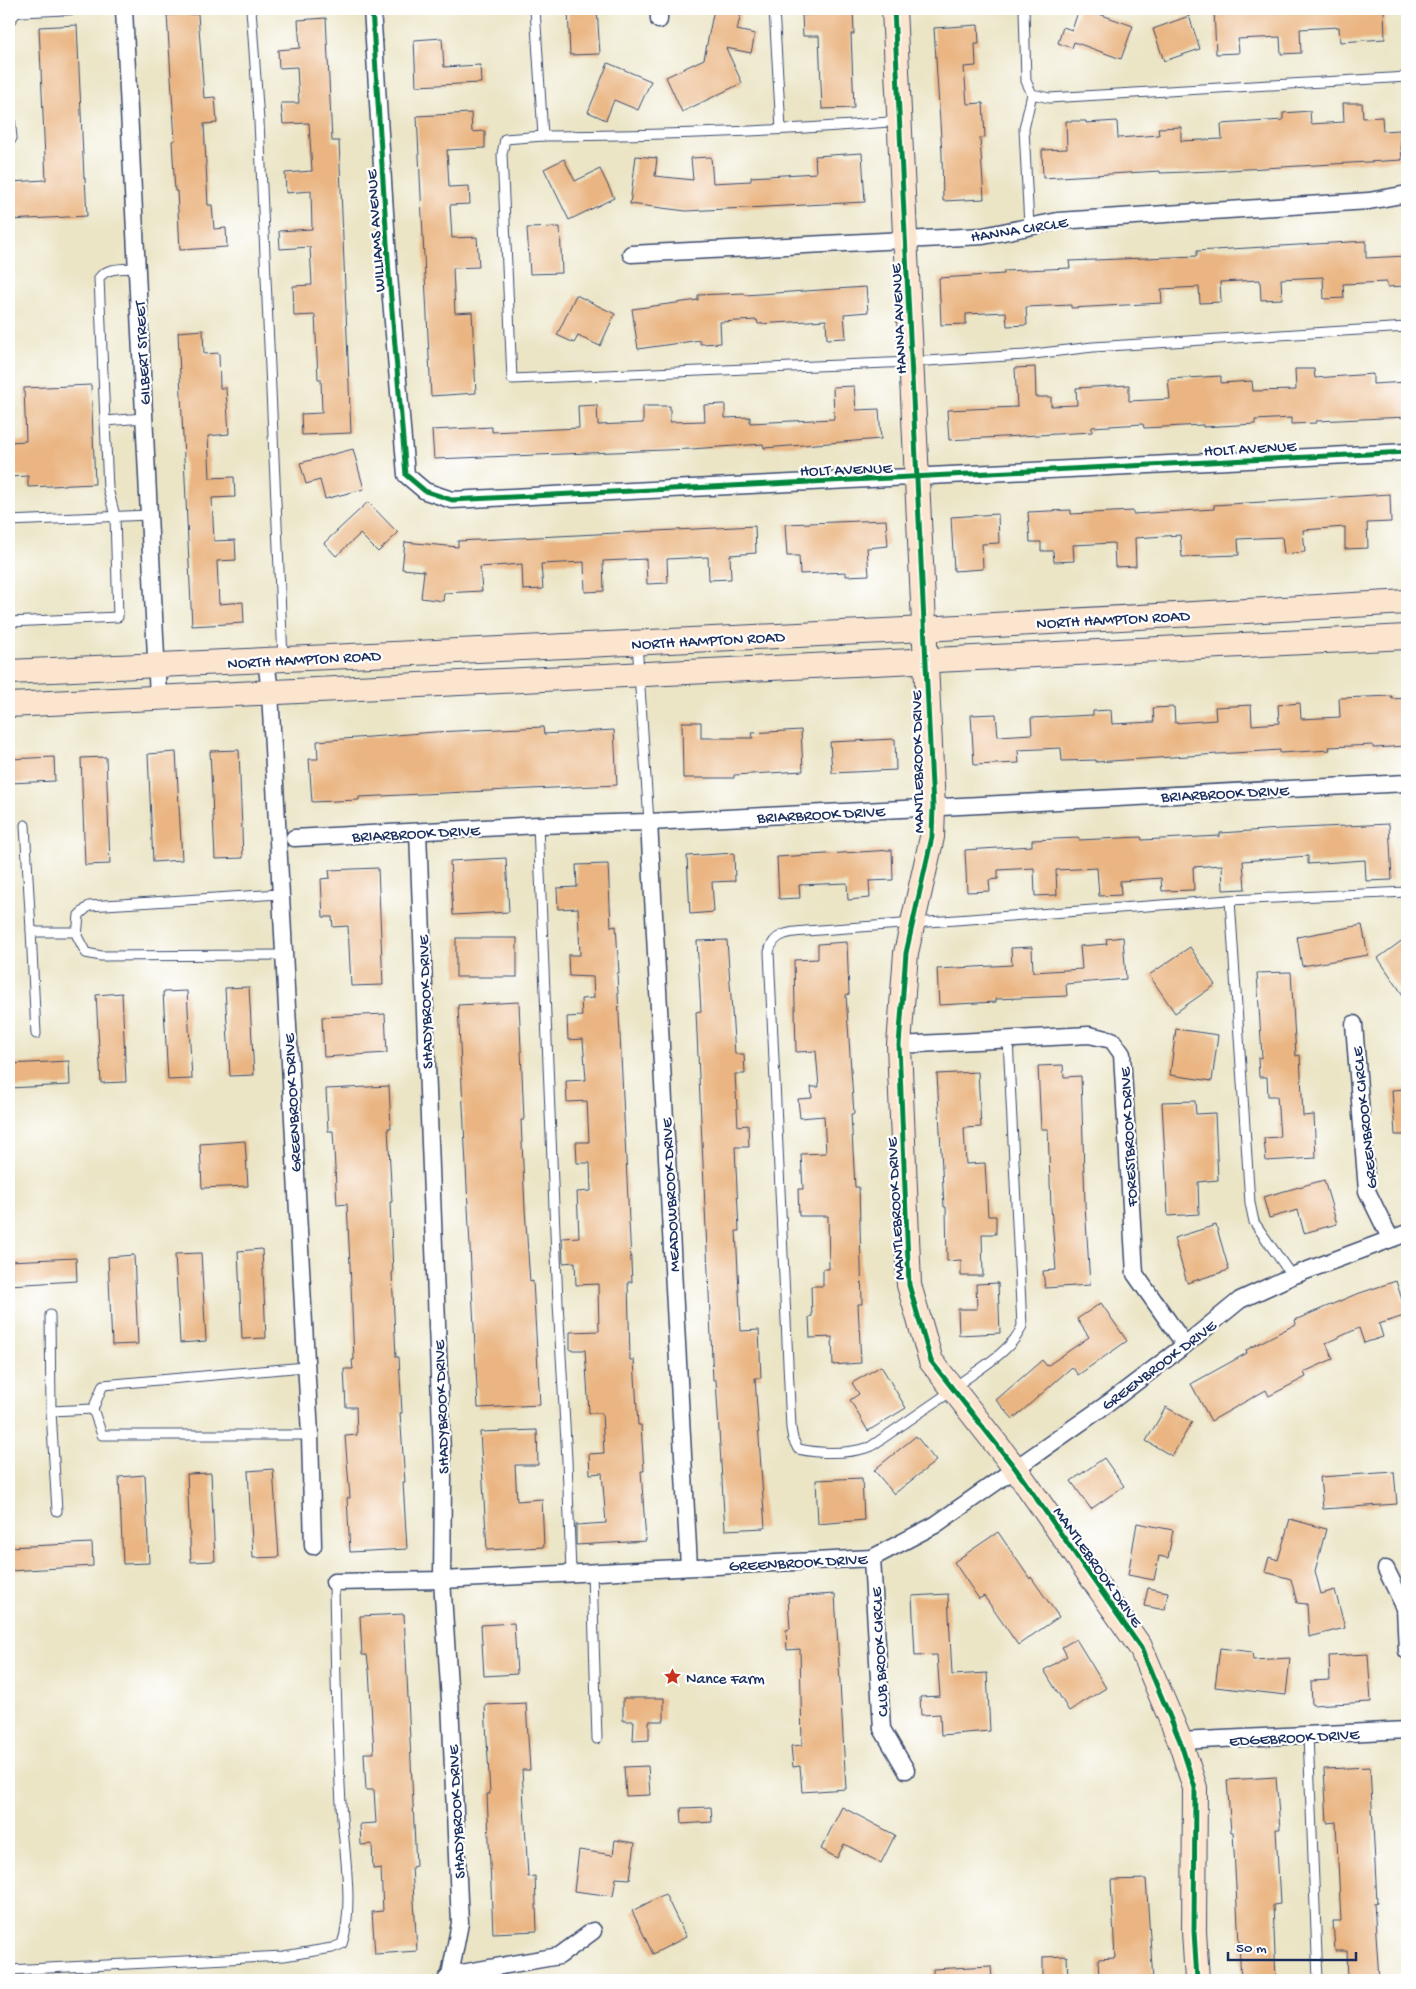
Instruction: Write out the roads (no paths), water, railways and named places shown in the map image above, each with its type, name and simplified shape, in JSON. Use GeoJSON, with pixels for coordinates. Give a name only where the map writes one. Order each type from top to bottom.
{"type":"FeatureCollection","features":[{"type":"Feature","properties":{"kind":"main road","name":"HANNA AVENUE"},"geometry":{"type":"LineString","coordinates":[[894,9],[924,628]]}},
{"type":"Feature","properties":{"kind":"main road","name":"NORTH HAMPTON ROAD"},"geometry":{"type":"LineString","coordinates":[[9,672],[924,628],[1407,602]]}},
{"type":"Feature","properties":{"kind":"main road","name":"MANTLEBROOK DRIVE"},"geometry":{"type":"LineString","coordinates":[[924,628],[933,807],[932,837],[906,953],[899,1045],[909,1286],[931,1361],[1015,1468],[1141,1648],[1180,1741],[1195,1788],[1194,1931],[1197,1980]]}},
{"type":"Feature","properties":{"kind":"main road","name":"NORTH HAMPTON ROAD"},"geometry":{"type":"LineString","coordinates":[[9,705],[1407,637]]}},
{"type":"Feature","properties":{"kind":"street","name":"GILBERT STREET"},"geometry":{"type":"LineString","coordinates":[[124,9],[158,698]]}},
{"type":"Feature","properties":{"kind":"street","name":"WILLIAMS AVENUE"},"geometry":{"type":"LineString","coordinates":[[372,9],[389,275],[405,452]]}},
{"type":"Feature","properties":{"kind":"street","name":"HANNA CIRCLE"},"geometry":{"type":"LineString","coordinates":[[631,254],[983,236],[1058,221],[1369,202],[1407,194]]}},
{"type":"Feature","properties":{"kind":"street","name":"HOLT AVENUE"},"geometry":{"type":"LineString","coordinates":[[405,452],[406,475],[425,491],[452,500],[636,489],[917,478],[1407,452]]}},
{"type":"Feature","properties":{"kind":"street","name":"GREENBROOK DRIVE"},"geometry":{"type":"LineString","coordinates":[[275,659],[270,692],[310,1435],[313,1546]]}},
{"type":"Feature","properties":{"kind":"street","name":"BRIARBROOK DRIVE"},"geometry":{"type":"LineString","coordinates":[[294,838],[538,825],[649,822],[1407,783]]}},
{"type":"Feature","properties":{"kind":"street","name":"MEADOWBROOK DRIVE"},"geometry":{"type":"LineString","coordinates":[[649,822],[689,1567]]}},
{"type":"Feature","properties":{"kind":"street","name":"SHADYBROOK DRIVE"},"geometry":{"type":"LineString","coordinates":[[418,832],[443,1479],[442,1580],[450,1700],[460,1923],[448,1978]]}},
{"type":"Feature","properties":{"kind":"street","name":"GREENBROOK CIRCLE"},"geometry":{"type":"LineString","coordinates":[[1354,1024],[1368,1191],[1390,1238]]}},
{"type":"Feature","properties":{"kind":"street","name":"FORESTBROOK DRIVE"},"geometry":{"type":"LineString","coordinates":[[899,1045],[1089,1035],[1112,1040],[1122,1054],[1135,1274],[1185,1345]]}},
{"type":"Feature","properties":{"kind":"street","name":"GREENBROOK DRIVE"},"geometry":{"type":"LineString","coordinates":[[334,1582],[442,1580],[872,1558],[934,1525],[1110,1402],[1240,1300],[1292,1276],[1407,1232]]}},
{"type":"Feature","properties":{"kind":"street","name":"CLUB BROOK CIRCLE"},"geometry":{"type":"LineString","coordinates":[[872,1558],[882,1728],[906,1770]]}},
{"type":"Feature","properties":{"kind":"street"},"geometry":{"type":"LineString","coordinates":[[1386,1569],[1405,1608],[1407,1651]]}},
{"type":"Feature","properties":{"kind":"street","name":"EDGEBROOK DRIVE"},"geometry":{"type":"LineString","coordinates":[[1180,1741],[1407,1730]]}},
{"type":"Feature","properties":{"kind":"street"},"geometry":{"type":"LineString","coordinates":[[448,1978],[559,1956],[593,1931]]}},
{"type":"Feature","properties":{"kind":"lane"},"geometry":{"type":"LineString","coordinates":[[9,22],[16,13],[21,12],[86,9]]}},
{"type":"Feature","properties":{"kind":"lane"},"geometry":{"type":"LineString","coordinates":[[251,9],[259,122],[275,659]]}},
{"type":"Feature","properties":{"kind":"lane"},"geometry":{"type":"LineString","coordinates":[[535,9],[543,136]]}},
{"type":"Feature","properties":{"kind":"lane"},"geometry":{"type":"LineString","coordinates":[[774,9],[781,129]]}},
{"type":"Feature","properties":{"kind":"lane"},"geometry":{"type":"LineString","coordinates":[[1024,9],[1026,81],[1032,94],[1024,129],[1029,226]]}},
{"type":"Feature","properties":{"kind":"lane"},"geometry":{"type":"LineString","coordinates":[[1032,94],[1048,98],[1407,76]]}},
{"type":"Feature","properties":{"kind":"lane"},"geometry":{"type":"LineString","coordinates":[[9,107],[12,138],[9,142]]}},
{"type":"Feature","properties":{"kind":"lane"},"geometry":{"type":"LineString","coordinates":[[900,121],[834,127],[628,136],[543,136],[505,139],[502,154],[512,379],[911,362],[1025,355],[1093,347],[1407,327]]}},
{"type":"Feature","properties":{"kind":"lane"},"geometry":{"type":"LineString","coordinates":[[9,622],[118,617],[115,516],[108,490],[98,284],[103,273],[136,268]]}},
{"type":"Feature","properties":{"kind":"lane"},"geometry":{"type":"LineString","coordinates":[[105,422],[144,418]]}},
{"type":"Feature","properties":{"kind":"lane"},"geometry":{"type":"LineString","coordinates":[[9,520],[149,515]]}},
{"type":"Feature","properties":{"kind":"lane"},"geometry":{"type":"LineString","coordinates":[[637,642],[649,822]]}},
{"type":"Feature","properties":{"kind":"lane"},"geometry":{"type":"LineString","coordinates":[[25,825],[36,1034]]}},
{"type":"Feature","properties":{"kind":"lane"},"geometry":{"type":"LineString","coordinates":[[538,825],[558,1303],[568,1460],[571,1573]]}},
{"type":"Feature","properties":{"kind":"lane"},"geometry":{"type":"LineString","coordinates":[[1008,1039],[1022,1326],[1018,1336],[953,1389],[870,1447],[856,1452],[816,1453],[798,1449],[793,1439],[791,1428],[774,1084],[770,945],[784,933],[1230,900],[1407,892]]}},
{"type":"Feature","properties":{"kind":"lane"},"geometry":{"type":"LineString","coordinates":[[280,894],[89,906],[79,915],[76,936],[86,953],[101,956],[283,954]]}},
{"type":"Feature","properties":{"kind":"lane"},"geometry":{"type":"LineString","coordinates":[[1230,900],[1250,1203],[1254,1222],[1292,1276]]}},
{"type":"Feature","properties":{"kind":"lane"},"geometry":{"type":"LineString","coordinates":[[32,930],[37,932],[77,932]]}},
{"type":"Feature","properties":{"kind":"lane"},"geometry":{"type":"LineString","coordinates":[[50,1315],[51,1411],[57,1511]]}},
{"type":"Feature","properties":{"kind":"lane"},"geometry":{"type":"LineString","coordinates":[[305,1368],[103,1385],[93,1409],[102,1435],[310,1435]]}},
{"type":"Feature","properties":{"kind":"lane"},"geometry":{"type":"LineString","coordinates":[[51,1411],[93,1409]]}},
{"type":"Feature","properties":{"kind":"lane"},"geometry":{"type":"LineString","coordinates":[[592,1572],[597,1739]]}},
{"type":"Feature","properties":{"kind":"lane"},"geometry":{"type":"LineString","coordinates":[[9,1970],[284,1956],[332,1948],[342,1944],[346,1933],[348,1905],[341,1805],[334,1582]]}},
{"type":"Feature","properties":{"kind":"lane"},"geometry":{"type":"LineString","coordinates":[[1308,1735],[1318,1980]]}},
{"type":"Feature","properties":{"kind":"place","name":"Nance Farm"},"geometry":{"type":"Point","coordinates":[672,1677]}}]}
